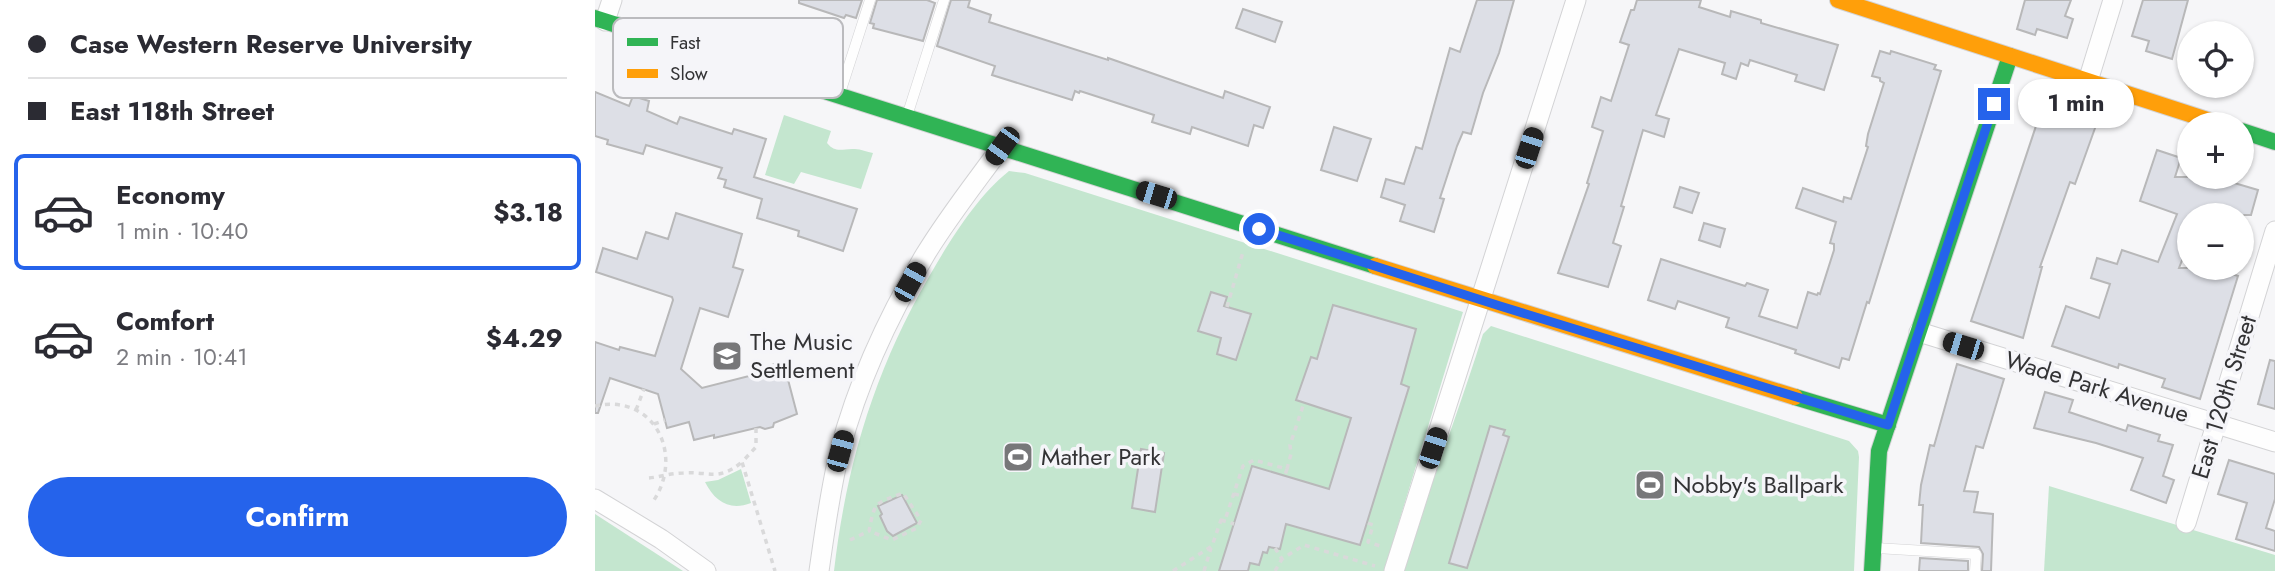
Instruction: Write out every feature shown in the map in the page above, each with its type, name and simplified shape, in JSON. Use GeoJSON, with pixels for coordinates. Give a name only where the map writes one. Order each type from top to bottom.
{"type":"FeatureCollection","features":[{"type":"Feature","properties":{"kind":"street"},"geometry":{"type":"LineString","coordinates":[[600,20],[613,0]]}},
{"type":"Feature","properties":{"kind":"street"},"geometry":{"type":"LineString","coordinates":[[1386,569],[1481,300],[1576,0]]}},
{"type":"Feature","properties":{"kind":"street"},"geometry":{"type":"LineString","coordinates":[[1838,0],[2183,112]]}},
{"type":"Feature","properties":{"kind":"street"},"geometry":{"type":"LineString","coordinates":[[2088,81],[2113,0]]}},
{"type":"Feature","properties":{"kind":"street"},"geometry":{"type":"LineString","coordinates":[[1871,571],[1879,451],[2010,56]]}},
{"type":"Feature","properties":{"kind":"street"},"geometry":{"type":"LineString","coordinates":[[843,96],[1481,300],[1888,425]]}},
{"type":"Feature","properties":{"kind":"street"},"geometry":{"type":"LineString","coordinates":[[2254,135],[2275,142]]}},
{"type":"Feature","properties":{"kind":"street"},"geometry":{"type":"LineString","coordinates":[[819,571],[840,451],[858,393],[881,337],[926,253],[1002,146]]}},
{"type":"Feature","properties":{"kind":"street","name":"East 120th Street"},"geometry":{"type":"LineString","coordinates":[[2186,523],[2272,255],[2275,231]]}},
{"type":"Feature","properties":{"kind":"street","name":"Wade Park Avenue"},"geometry":{"type":"LineString","coordinates":[[1919,332],[2275,442]]}},
{"type":"Feature","properties":{"kind":"street"},"geometry":{"type":"LineString","coordinates":[[595,499],[661,539],[706,571]]}},
{"type":"Feature","properties":{"kind":"lane"},"geometry":{"type":"LineString","coordinates":[[843,83],[870,0]]}},
{"type":"Feature","properties":{"kind":"lane"},"geometry":{"type":"LineString","coordinates":[[907,116],[944,0]]}},
{"type":"Feature","properties":{"kind":"lane"},"geometry":{"type":"LineString","coordinates":[[1872,548],[1976,554],[1975,571]]}},
{"type":"Feature","properties":{"kind":"path"},"geometry":{"type":"LineString","coordinates":[[1227,307],[1243,252]]}},
{"type":"Feature","properties":{"kind":"path"},"geometry":{"type":"LineString","coordinates":[[636,411],[644,389]]}},
{"type":"Feature","properties":{"kind":"path"},"geometry":{"type":"LineString","coordinates":[[1285,475],[1291,454],[1290,445],[1304,403]]}},
{"type":"Feature","properties":{"kind":"path"},"geometry":{"type":"LineString","coordinates":[[595,406],[613,404],[636,411],[654,424],[666,449],[665,476],[654,500]]}},
{"type":"Feature","properties":{"kind":"path"},"geometry":{"type":"LineString","coordinates":[[654,424],[664,419]]}},
{"type":"Feature","properties":{"kind":"path"},"geometry":{"type":"LineString","coordinates":[[649,478],[682,473],[722,475],[731,471],[756,447],[756,428]]}},
{"type":"Feature","properties":{"kind":"path"},"geometry":{"type":"LineString","coordinates":[[1204,571],[1243,466],[1254,460],[1287,470]]}},
{"type":"Feature","properties":{"kind":"path"},"geometry":{"type":"LineString","coordinates":[[742,462],[775,571]]}},
{"type":"Feature","properties":{"kind":"path"},"geometry":{"type":"LineString","coordinates":[[850,540],[869,531],[892,540],[917,528],[921,520],[903,493],[877,503],[871,513],[869,531]]}},
{"type":"Feature","properties":{"kind":"path"},"geometry":{"type":"LineString","coordinates":[[1234,494],[1243,496]]}},
{"type":"Feature","properties":{"kind":"path"},"geometry":{"type":"LineString","coordinates":[[1221,520],[1234,524]]}},
{"type":"Feature","properties":{"kind":"path"},"geometry":{"type":"LineString","coordinates":[[1368,523],[1373,525],[1368,542],[1383,547]]}},
{"type":"Feature","properties":{"kind":"path"},"geometry":{"type":"LineString","coordinates":[[1275,571],[1282,559],[1304,545],[1386,569]]}},
{"type":"Feature","properties":{"kind":"path"},"geometry":{"type":"LineString","coordinates":[[1173,571],[1212,546]]}},
{"type":"Feature","properties":{"kind":"path"},"geometry":{"type":"LineString","coordinates":[[1275,548],[1282,559]]}},
{"type":"Feature","properties":{"kind":"green space"},"geometry":{"type":"Polygon","coordinates":[[[784,115],[831,131],[827,143],[833,148],[873,153],[861,189],[801,172],[794,184],[765,175],[784,115]]]}},
{"type":"Feature","properties":{"kind":"green space"},"geometry":{"type":"Polygon","coordinates":[[[1009,171],[1025,173],[1463,312],[1384,571],[1248,571],[1250,563],[1263,552],[1267,553],[1269,546],[1280,549],[1284,532],[1274,529],[1277,521],[1360,545],[1409,387],[1311,358],[1296,400],[1370,424],[1346,434],[1333,476],[1347,495],[1252,466],[1219,571],[834,571],[847,489],[868,411],[882,374],[916,300],[937,263],[969,214],[1009,171]],[[1141,450],[1132,508],[1155,512],[1164,453],[1141,450]]]}},
{"type":"Feature","properties":{"kind":"green space","name":"Nobby's Ballpark"},"geometry":{"type":"Polygon","coordinates":[[[1491,326],[1849,441],[1858,451],[1859,457],[1854,571],[1403,571],[1483,334],[1491,326]]]}},
{"type":"Feature","properties":{"kind":"green space"},"geometry":{"type":"Polygon","coordinates":[[[741,469],[751,503],[736,506],[718,500],[705,482],[718,480],[741,469]]]}},
{"type":"Feature","properties":{"kind":"green space"},"geometry":{"type":"Polygon","coordinates":[[[2049,486],[2275,555],[2275,571],[2044,571],[2049,486]]]}},
{"type":"Feature","properties":{"kind":"green space"},"geometry":{"type":"Polygon","coordinates":[[[595,514],[683,571],[595,571],[595,514]]]}},
{"type":"Feature","properties":{"kind":"building"},"geometry":{"type":"Polygon","coordinates":[[[799,0],[862,0],[856,18],[846,15],[844,18],[799,3],[799,0]]]}},
{"type":"Feature","properties":{"kind":"building"},"geometry":{"type":"Polygon","coordinates":[[[877,0],[927,0],[935,3],[923,41],[873,28],[874,24],[870,23],[877,0]]]}},
{"type":"Feature","properties":{"kind":"building"},"geometry":{"type":"Polygon","coordinates":[[[951,0],[970,0],[968,7],[991,15],[989,22],[1108,58],[1223,98],[1225,91],[1270,107],[1263,128],[1254,125],[1248,146],[1192,127],[1190,134],[1152,122],[1154,115],[1080,91],[1075,91],[1072,100],[992,75],[995,66],[937,46],[951,0]]]}},
{"type":"Feature","properties":{"kind":"building"},"geometry":{"type":"Polygon","coordinates":[[[1477,0],[1514,0],[1471,134],[1463,132],[1457,146],[1440,198],[1444,199],[1434,232],[1400,221],[1405,205],[1381,197],[1386,179],[1404,184],[1416,147],[1422,149],[1450,48],[1460,52],[1477,0]]]}},
{"type":"Feature","properties":{"kind":"building"},"geometry":{"type":"Polygon","coordinates":[[[1637,0],[1701,0],[1699,7],[1730,17],[1731,11],[1761,20],[1761,23],[1838,45],[1824,90],[1795,81],[1797,75],[1750,60],[1748,66],[1741,63],[1736,79],[1722,74],[1725,63],[1679,49],[1656,115],[1669,119],[1664,137],[1643,130],[1621,206],[1624,207],[1613,243],[1621,246],[1608,287],[1558,273],[1589,184],[1587,183],[1603,131],[1592,127],[1601,97],[1611,101],[1629,45],[1620,42],[1637,0]]]}},
{"type":"Feature","properties":{"kind":"building"},"geometry":{"type":"Polygon","coordinates":[[[2025,0],[2071,0],[2065,16],[2073,19],[2067,38],[2037,29],[2035,35],[2017,29],[2025,0]]]}},
{"type":"Feature","properties":{"kind":"building"},"geometry":{"type":"Polygon","coordinates":[[[2143,0],[2188,0],[2182,21],[2177,21],[2177,41],[2172,59],[2146,51],[2149,41],[2132,36],[2143,0]]]}},
{"type":"Feature","properties":{"kind":"building"},"geometry":{"type":"Polygon","coordinates":[[[1243,9],[1282,22],[1275,42],[1236,28],[1243,9]]]}},
{"type":"Feature","properties":{"kind":"building"},"geometry":{"type":"Polygon","coordinates":[[[1880,51],[1890,54],[1891,51],[1936,65],[1934,69],[1941,71],[1849,360],[1842,358],[1839,368],[1795,353],[1796,350],[1726,327],[1729,318],[1678,301],[1675,309],[1648,300],[1661,259],[1745,286],[1747,283],[1768,290],[1759,316],[1797,328],[1808,292],[1820,294],[1834,250],[1834,244],[1830,243],[1836,222],[1796,208],[1803,188],[1843,202],[1844,197],[1851,199],[1868,147],[1868,134],[1884,83],[1880,78],[1872,76],[1880,51]]]}},
{"type":"Feature","properties":{"kind":"building"},"geometry":{"type":"Polygon","coordinates":[[[595,92],[629,106],[632,98],[649,101],[647,111],[677,124],[680,117],[732,134],[734,129],[766,139],[754,177],[857,209],[843,251],[798,236],[799,231],[757,218],[762,199],[724,187],[726,180],[718,178],[722,168],[646,145],[643,154],[607,144],[608,140],[595,136],[595,92]]]}},
{"type":"Feature","properties":{"kind":"building"},"geometry":{"type":"Polygon","coordinates":[[[2045,99],[2099,117],[2075,184],[2070,182],[2040,267],[2023,338],[1971,321],[2045,99]]]}},
{"type":"Feature","properties":{"kind":"building"},"geometry":{"type":"Polygon","coordinates":[[[1334,127],[1371,139],[1357,181],[1321,170],[1334,127]]]}},
{"type":"Feature","properties":{"kind":"building"},"geometry":{"type":"Polygon","coordinates":[[[2157,150],[2177,157],[2177,189],[2258,190],[2254,204],[2177,203],[2177,214],[2140,201],[2157,150]]]}},
{"type":"Feature","properties":{"kind":"building"},"geometry":{"type":"Polygon","coordinates":[[[1680,187],[1699,193],[1692,213],[1674,207],[1680,187]]]}},
{"type":"Feature","properties":{"kind":"building"},"geometry":{"type":"Polygon","coordinates":[[[676,213],[742,234],[733,267],[743,270],[728,317],[700,308],[681,369],[702,388],[761,373],[760,368],[779,363],[782,373],[786,372],[797,414],[774,423],[773,427],[760,427],[694,440],[689,422],[667,428],[658,394],[610,378],[598,413],[595,413],[595,342],[619,350],[620,347],[655,356],[673,300],[672,297],[596,272],[603,248],[637,259],[646,232],[668,239],[676,213]]]}},
{"type":"Feature","properties":{"kind":"building"},"geometry":{"type":"Polygon","coordinates":[[[2177,214],[2177,280],[2237,280],[2200,399],[2162,387],[2165,379],[2119,364],[2118,368],[2052,346],[2066,306],[2099,318],[2110,284],[2091,278],[2097,258],[2117,264],[2122,250],[2158,262],[2177,214]]]}},
{"type":"Feature","properties":{"kind":"building"},"geometry":{"type":"Polygon","coordinates":[[[1704,223],[1725,229],[1720,247],[1699,240],[1704,223]]]}},
{"type":"Feature","properties":{"kind":"building"},"geometry":{"type":"Polygon","coordinates":[[[1211,292],[1227,297],[1224,306],[1251,314],[1236,360],[1217,354],[1221,338],[1198,331],[1211,292]]]}},
{"type":"Feature","properties":{"kind":"building"},"geometry":{"type":"Polygon","coordinates":[[[1333,305],[1416,329],[1401,384],[1409,387],[1360,545],[1286,524],[1280,549],[1269,547],[1267,553],[1263,552],[1259,565],[1250,563],[1248,571],[1219,571],[1252,466],[1329,489],[1351,418],[1296,400],[1311,357],[1317,359],[1333,305]]]}},
{"type":"Feature","properties":{"kind":"building"},"geometry":{"type":"Polygon","coordinates":[[[2270,360],[2275,361],[2275,409],[2258,404],[2270,360]]]}},
{"type":"Feature","properties":{"kind":"building"},"geometry":{"type":"Polygon","coordinates":[[[1957,364],[2004,379],[1983,448],[1976,446],[1964,491],[1978,492],[1974,512],[1993,514],[1991,571],[1982,571],[1983,554],[1979,547],[1921,543],[1921,485],[1930,445],[1934,446],[1957,364]]]}},
{"type":"Feature","properties":{"kind":"building"},"geometry":{"type":"Polygon","coordinates":[[[2045,392],[2073,400],[2069,412],[2126,431],[2128,425],[2160,435],[2158,441],[2173,445],[2163,476],[2174,480],[2166,503],[2131,490],[2143,458],[2034,428],[2045,392]]]}},
{"type":"Feature","properties":{"kind":"building"},"geometry":{"type":"Polygon","coordinates":[[[1490,426],[1505,430],[1503,435],[1509,437],[1467,568],[1449,563],[1490,426]]]}},
{"type":"Feature","properties":{"kind":"building"},"geometry":{"type":"Polygon","coordinates":[[[1141,449],[1164,453],[1155,512],[1132,508],[1141,449]]]}},
{"type":"Feature","properties":{"kind":"building"},"geometry":{"type":"Polygon","coordinates":[[[2229,460],[2275,474],[2275,499],[2266,528],[2275,531],[2275,551],[2236,539],[2247,503],[2218,494],[2229,460]]]}},
{"type":"Feature","properties":{"kind":"building"},"geometry":{"type":"Polygon","coordinates":[[[902,495],[917,523],[893,536],[887,531],[878,506],[902,495]]]}},
{"type":"Feature","properties":{"kind":"building"},"geometry":{"type":"Polygon","coordinates":[[[1920,558],[1968,561],[1968,571],[1919,571],[1920,558]]]}},
{"type":"Feature","properties":{"kind":"traffic: fast"},"geometry":{"type":"LineString","coordinates":[[595,18],[613,24]]}},
{"type":"Feature","properties":{"kind":"traffic: fast"},"geometry":{"type":"LineString","coordinates":[[1872,571],[1879,451],[2010,56]]}},
{"type":"Feature","properties":{"kind":"traffic: fast"},"geometry":{"type":"LineString","coordinates":[[843,97],[1375,266]]}},
{"type":"Feature","properties":{"kind":"traffic: fast"},"geometry":{"type":"LineString","coordinates":[[2254,135],[2275,142]]}},
{"type":"Feature","properties":{"kind":"traffic: fast"},"geometry":{"type":"LineString","coordinates":[[1795,397],[1888,425]]}},
{"type":"Feature","properties":{"kind":"traffic: slow"},"geometry":{"type":"LineString","coordinates":[[1838,0],[2183,112]]}},
{"type":"Feature","properties":{"kind":"traffic: slow"},"geometry":{"type":"LineString","coordinates":[[1375,266],[1795,397]]}},
{"type":"Feature","properties":{"kind":"place","name":"The Music Settlement"},"geometry":{"type":"Point","coordinates":[727,356]}},
{"type":"Feature","properties":{"kind":"place","name":"Mather Park"},"geometry":{"type":"Point","coordinates":[1018,457]}},
{"type":"Feature","properties":{"kind":"place","name":"Nobby's Ballpark"},"geometry":{"type":"Point","coordinates":[1650,485]}},
{"type":"Feature","properties":{"kind":"route"},"geometry":{"type":"LineString","coordinates":[[1259,229],[1888,425],[1994,104]]}}]}
